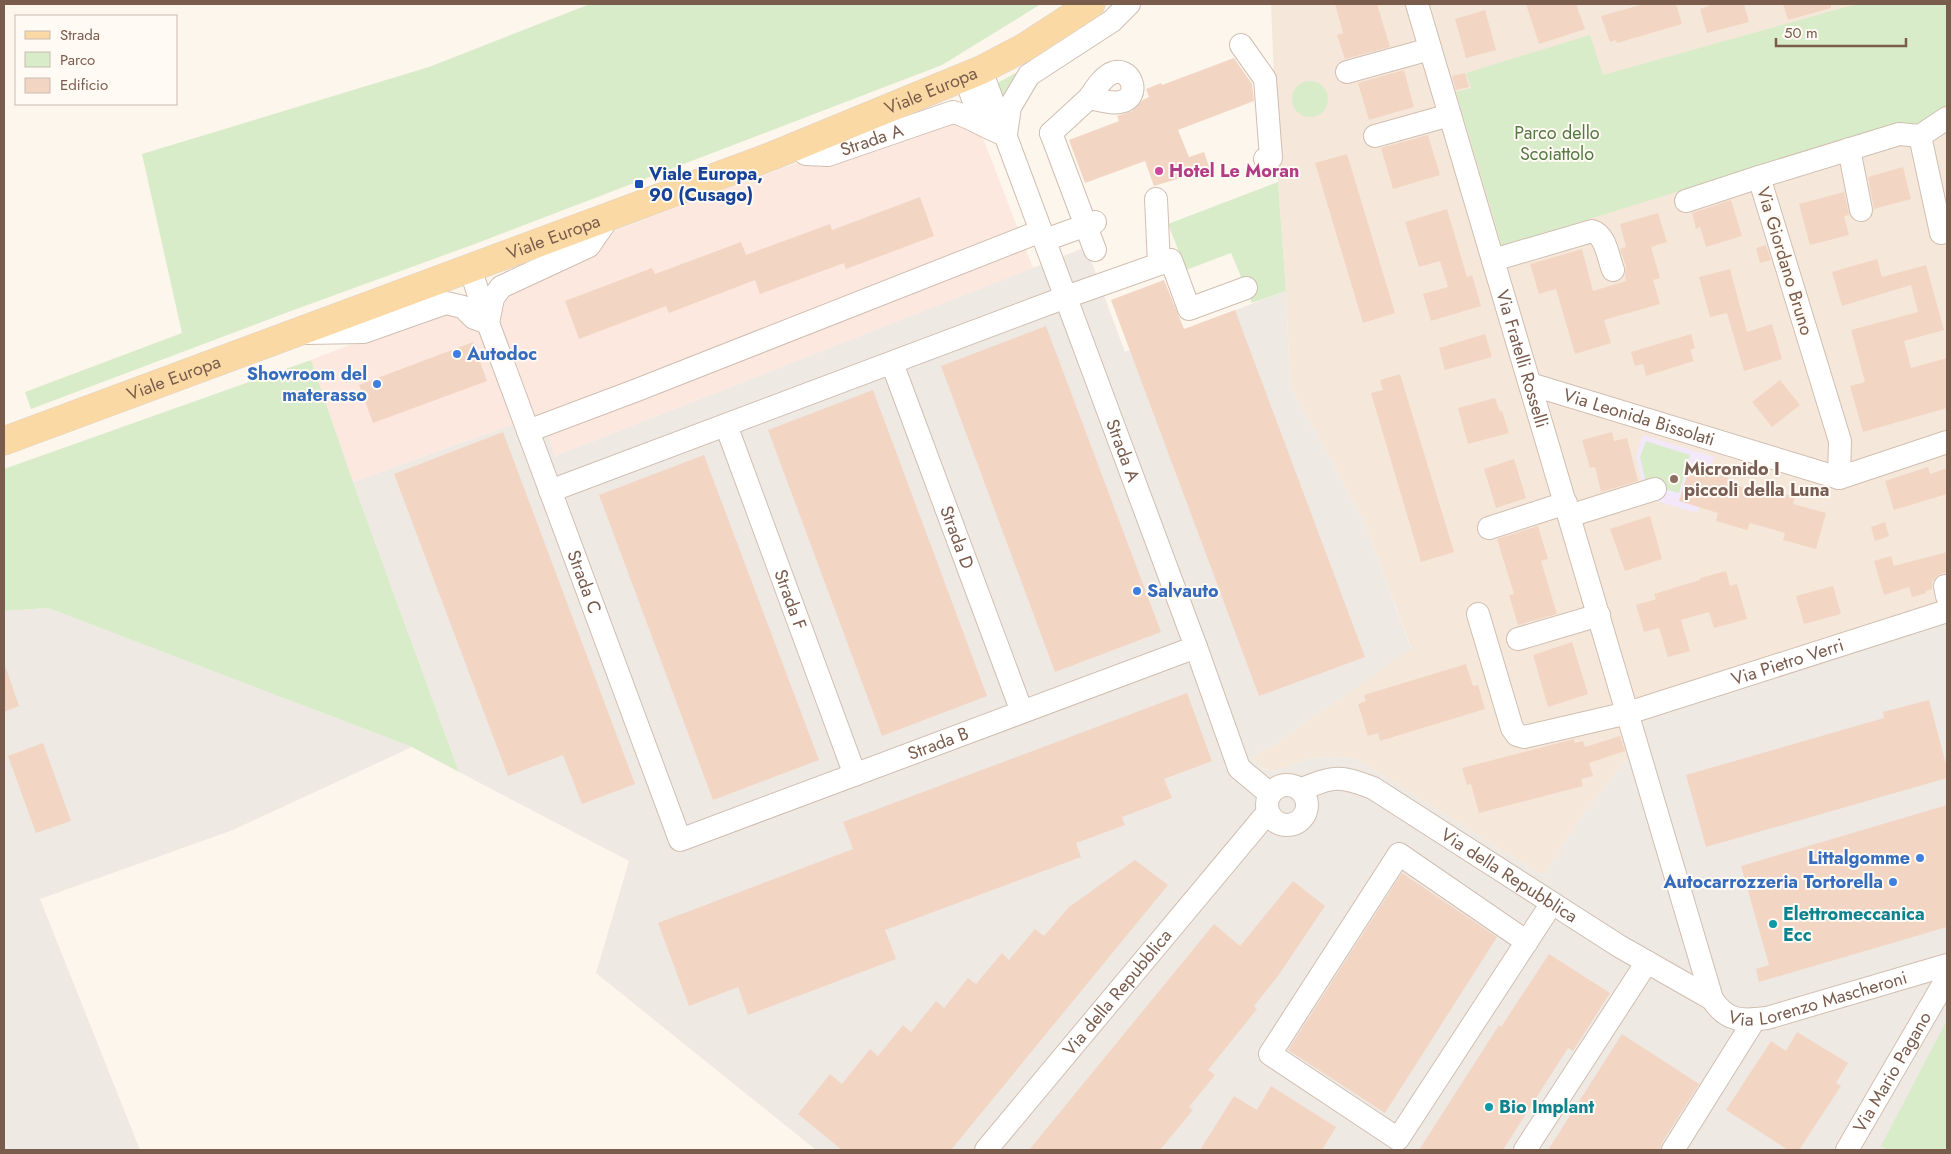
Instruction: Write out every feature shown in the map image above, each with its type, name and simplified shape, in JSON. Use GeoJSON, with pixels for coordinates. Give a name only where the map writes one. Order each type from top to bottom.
{"type":"FeatureCollection","features":[{"type":"Feature","properties":{"kind":"main road","name":"Viale Europa"},"geometry":{"type":"LineString","coordinates":[[4,441],[794,147],[974,73],[1025,48],[1091,4]]}},
{"type":"Feature","properties":{"kind":"street","name":"Strada A"},"geometry":{"type":"LineString","coordinates":[[1006,135],[1010,107],[1029,75],[1112,21],[1130,4]]}},
{"type":"Feature","properties":{"kind":"street","name":"Via Fratelli Rosselli"},"geometry":{"type":"LineString","coordinates":[[1417,4],[1710,990]]}},
{"type":"Feature","properties":{"kind":"street"},"geometry":{"type":"LineString","coordinates":[[1241,45],[1265,79],[1271,158],[1265,160]]}},
{"type":"Feature","properties":{"kind":"street"},"geometry":{"type":"LineString","coordinates":[[1349,77],[1432,54]]}},
{"type":"Feature","properties":{"kind":"street","name":"Strada A"},"geometry":{"type":"LineString","coordinates":[[974,73],[1006,135],[1239,768],[1269,803]]}},
{"type":"Feature","properties":{"kind":"street"},"geometry":{"type":"LineString","coordinates":[[1089,98],[1046,131],[1090,223],[1095,250]]}},
{"type":"Feature","properties":{"kind":"street","name":"Strada A"},"geometry":{"type":"LineString","coordinates":[[794,147],[806,154],[828,155],[953,112],[967,116],[995,132],[1006,135]]}},
{"type":"Feature","properties":{"kind":"street"},"geometry":{"type":"LineString","coordinates":[[1375,136],[1450,115]]}},
{"type":"Feature","properties":{"kind":"street"},"geometry":{"type":"LineString","coordinates":[[1941,233],[1920,136],[1947,118]]}},
{"type":"Feature","properties":{"kind":"street","name":"Via Giordano Bruno"},"geometry":{"type":"LineString","coordinates":[[1839,478],[1840,441],[1759,177],[1899,134],[1920,136]]}},
{"type":"Feature","properties":{"kind":"street"},"geometry":{"type":"LineString","coordinates":[[1850,149],[1861,210]]}},
{"type":"Feature","properties":{"kind":"street"},"geometry":{"type":"LineString","coordinates":[[1686,200],[1759,177]]}},
{"type":"Feature","properties":{"kind":"street"},"geometry":{"type":"LineString","coordinates":[[1156,199],[1159,264]]}},
{"type":"Feature","properties":{"kind":"street"},"geometry":{"type":"LineString","coordinates":[[291,334],[364,332],[446,303],[463,307],[474,318],[488,323],[493,298],[501,287],[589,246],[609,217]]}},
{"type":"Feature","properties":{"kind":"street"},"geometry":{"type":"LineString","coordinates":[[528,431],[1043,235],[1090,223]]}},
{"type":"Feature","properties":{"kind":"street"},"geometry":{"type":"LineString","coordinates":[[1493,260],[1592,231],[1598,233],[1602,239],[1613,270]]}},
{"type":"Feature","properties":{"kind":"street"},"geometry":{"type":"LineString","coordinates":[[550,491],[1066,297],[1171,260],[1189,309],[1246,288]]}},
{"type":"Feature","properties":{"kind":"street","name":"Strada C"},"geometry":{"type":"LineString","coordinates":[[463,270],[488,323],[680,840]]}},
{"type":"Feature","properties":{"kind":"street","name":"Strada D"},"geometry":{"type":"LineString","coordinates":[[892,363],[1022,712]]}},
{"type":"Feature","properties":{"kind":"street","name":"Via Leonida Bissolati"},"geometry":{"type":"LineString","coordinates":[[1530,384],[1839,478]]}},
{"type":"Feature","properties":{"kind":"street","name":"Strada F"},"geometry":{"type":"LineString","coordinates":[[726,425],[856,775]]}},
{"type":"Feature","properties":{"kind":"street"},"geometry":{"type":"LineString","coordinates":[[1839,478],[1947,442]]}},
{"type":"Feature","properties":{"kind":"street"},"geometry":{"type":"LineString","coordinates":[[1488,528],[1655,489]]}},
{"type":"Feature","properties":{"kind":"street","name":"Via Pietro Verri"},"geometry":{"type":"LineString","coordinates":[[1628,713],[1947,611]]}},
{"type":"Feature","properties":{"kind":"street"},"geometry":{"type":"LineString","coordinates":[[1478,614],[1510,721],[1517,735],[1524,737],[1628,713]]}},
{"type":"Feature","properties":{"kind":"street"},"geometry":{"type":"LineString","coordinates":[[1521,646],[1601,622]]}},
{"type":"Feature","properties":{"kind":"street","name":"Strada B"},"geometry":{"type":"LineString","coordinates":[[680,840],[1196,647]]}},
{"type":"Feature","properties":{"kind":"street","name":"Via della Repubblica"},"geometry":{"type":"LineString","coordinates":[[1300,790],[1334,778],[1354,781],[1373,788],[1552,904],[1647,962],[1710,990]]}},
{"type":"Feature","properties":{"kind":"street"},"geometry":{"type":"LineString","coordinates":[[1287,785],[1300,790],[1306,801],[1307,808],[1301,820],[1282,825],[1271,818],[1269,803],[1275,789],[1287,785]]}},
{"type":"Feature","properties":{"kind":"street","name":"Via della Repubblica"},"geometry":{"type":"LineString","coordinates":[[986,1150],[1269,803]]}},
{"type":"Feature","properties":{"kind":"street"},"geometry":{"type":"LineString","coordinates":[[1527,942],[1399,854],[1270,1054],[1398,1139],[1552,904]]}},
{"type":"Feature","properties":{"kind":"street"},"geometry":{"type":"LineString","coordinates":[[1526,1150],[1647,962]]}},
{"type":"Feature","properties":{"kind":"street","name":"Via Lorenzo Mascheroni"},"geometry":{"type":"LineString","coordinates":[[1710,990],[1718,1008],[1734,1018],[1755,1020],[1947,965]]}},
{"type":"Feature","properties":{"kind":"street","name":"Via Mario Pagano"},"geometry":{"type":"LineString","coordinates":[[1850,1146],[1947,978]]}},
{"type":"Feature","properties":{"kind":"street"},"geometry":{"type":"LineString","coordinates":[[1673,1150],[1755,1020]]}},
{"type":"Feature","properties":{"kind":"shaded area"},"geometry":{"type":"Polygon","coordinates":[[[1271,4],[1947,4],[1947,604],[1631,754],[1584,813],[1543,876],[1362,762],[1352,758],[1309,758],[1274,771],[1262,768],[1252,757],[1274,745],[1411,648],[1364,521],[1290,386],[1286,291],[1278,182],[1271,4]]]}},
{"type":"Feature","properties":{"kind":"shaded area"},"geometry":{"type":"Polygon","coordinates":[[[946,119],[979,132],[985,143],[1033,268],[555,456],[541,414],[353,482],[311,360],[593,249],[613,231],[802,161],[946,119]]]}},
{"type":"Feature","properties":{"kind":"shaded area"},"geometry":{"type":"Polygon","coordinates":[[[1086,247],[1125,352],[1286,291],[1290,386],[1364,521],[1411,649],[1274,745],[1252,757],[1262,768],[1274,771],[1309,758],[1352,758],[1362,762],[1543,876],[1584,813],[1631,754],[1623,725],[1947,620],[1947,1150],[816,1150],[596,973],[629,861],[459,772],[353,482],[541,414],[555,456],[1086,247]]]}},
{"type":"Feature","properties":{"kind":"shaded area","name":"Micronido I piccoli della Luna"},"geometry":{"type":"Polygon","coordinates":[[[1643,435],[1714,457],[1697,513],[1656,501],[1660,491],[1643,486],[1636,457],[1643,435]]]}},
{"type":"Feature","properties":{"kind":"shaded area"},"geometry":{"type":"Polygon","coordinates":[[[48,608],[412,747],[233,830],[40,899],[140,1150],[4,1150],[4,611],[48,608]]]}},
{"type":"Feature","properties":{"kind":"green space"},"geometry":{"type":"Polygon","coordinates":[[[590,4],[1041,4],[942,65],[472,245],[31,409],[25,392],[182,333],[142,154],[429,67],[590,4]]]}},
{"type":"Feature","properties":{"kind":"green space","name":"Parco dello Scoiattolo"},"geometry":{"type":"Polygon","coordinates":[[[1857,4],[1947,4],[1947,109],[1924,126],[1892,125],[1502,246],[1456,92],[1471,88],[1466,73],[1590,35],[1603,75],[1857,4]]]}},
{"type":"Feature","properties":{"kind":"green space"},"geometry":{"type":"Polygon","coordinates":[[[1023,69],[1005,96],[1003,95],[998,85],[999,82],[1023,69]]]}},
{"type":"Feature","properties":{"kind":"green space"},"geometry":{"type":"Polygon","coordinates":[[[1310,81],[1322,87],[1328,99],[1322,111],[1310,117],[1298,111],[1292,99],[1298,87],[1310,81]]]}},
{"type":"Feature","properties":{"kind":"green space"},"geometry":{"type":"Polygon","coordinates":[[[1278,182],[1286,291],[1252,303],[1231,253],[1186,270],[1168,224],[1278,182]]]}},
{"type":"Feature","properties":{"kind":"green space"},"geometry":{"type":"Polygon","coordinates":[[[311,360],[353,482],[459,772],[412,747],[48,608],[4,611],[4,469],[311,360]]]}},
{"type":"Feature","properties":{"kind":"green space"},"geometry":{"type":"Polygon","coordinates":[[[1646,441],[1690,455],[1679,493],[1646,484],[1640,457],[1646,441]]]}},
{"type":"Feature","properties":{"kind":"green space"},"geometry":{"type":"Polygon","coordinates":[[[1947,1020],[1947,1150],[1888,1150],[1881,1146],[1947,1020]]]}},
{"type":"Feature","properties":{"kind":"building"},"geometry":{"type":"Polygon","coordinates":[[[1335,4],[1377,4],[1390,47],[1345,59],[1337,35],[1343,33],[1335,4]]]}},
{"type":"Feature","properties":{"kind":"building"},"geometry":{"type":"Polygon","coordinates":[[[1526,4],[1576,4],[1585,29],[1539,44],[1526,4]]]}},
{"type":"Feature","properties":{"kind":"building"},"geometry":{"type":"Polygon","coordinates":[[[1644,4],[1676,4],[1682,24],[1617,43],[1616,40],[1610,42],[1601,16],[1644,4]]]}},
{"type":"Feature","properties":{"kind":"building"},"geometry":{"type":"Polygon","coordinates":[[[1708,4],[1744,4],[1749,22],[1707,33],[1700,9],[1709,6],[1708,4]]]}},
{"type":"Feature","properties":{"kind":"building"},"geometry":{"type":"Polygon","coordinates":[[[1783,4],[1831,4],[1831,8],[1788,20],[1783,4]]]}},
{"type":"Feature","properties":{"kind":"building"},"geometry":{"type":"Polygon","coordinates":[[[1485,10],[1496,50],[1466,58],[1455,19],[1485,10]]]}},
{"type":"Feature","properties":{"kind":"building"},"geometry":{"type":"Polygon","coordinates":[[[1234,58],[1252,84],[1254,101],[1178,130],[1189,157],[1204,152],[1210,169],[1154,186],[1145,161],[1085,183],[1069,140],[1119,121],[1117,116],[1132,111],[1149,97],[1146,89],[1161,83],[1162,85],[1234,58]]]}},
{"type":"Feature","properties":{"kind":"building"},"geometry":{"type":"Polygon","coordinates":[[[1404,70],[1414,107],[1369,120],[1358,83],[1404,70]]]}},
{"type":"Feature","properties":{"kind":"building"},"geometry":{"type":"Polygon","coordinates":[[[1465,73],[1469,87],[1456,90],[1452,76],[1465,73]]]}},
{"type":"Feature","properties":{"kind":"building"},"geometry":{"type":"Polygon","coordinates":[[[1428,135],[1440,175],[1393,189],[1381,148],[1428,135]]]}},
{"type":"Feature","properties":{"kind":"building"},"geometry":{"type":"Polygon","coordinates":[[[1347,154],[1395,313],[1363,323],[1315,163],[1347,154]]]}},
{"type":"Feature","properties":{"kind":"building"},"geometry":{"type":"Polygon","coordinates":[[[1903,167],[1911,199],[1874,209],[1868,177],[1903,167]]]}},
{"type":"Feature","properties":{"kind":"building"},"geometry":{"type":"Polygon","coordinates":[[[1844,192],[1849,215],[1844,216],[1849,235],[1810,245],[1799,204],[1844,192]]]}},
{"type":"Feature","properties":{"kind":"building"},"geometry":{"type":"Polygon","coordinates":[[[920,197],[934,236],[846,269],[844,263],[760,294],[755,280],[669,313],[666,306],[579,339],[565,301],[652,268],[655,274],[741,242],[746,255],[830,224],[832,230],[920,197]]]}},
{"type":"Feature","properties":{"kind":"building"},"geometry":{"type":"Polygon","coordinates":[[[1731,200],[1742,236],[1706,247],[1700,227],[1696,229],[1692,213],[1731,200]]]}},
{"type":"Feature","properties":{"kind":"building"},"geometry":{"type":"Polygon","coordinates":[[[1447,209],[1467,277],[1472,275],[1481,306],[1431,321],[1423,294],[1448,287],[1440,261],[1419,267],[1405,222],[1447,209]]]}},
{"type":"Feature","properties":{"kind":"building"},"geometry":{"type":"Polygon","coordinates":[[[1658,213],[1667,242],[1651,247],[1660,278],[1653,280],[1660,304],[1604,320],[1611,343],[1575,354],[1556,289],[1539,294],[1530,264],[1582,249],[1593,291],[1626,281],[1626,266],[1620,249],[1626,247],[1620,224],[1658,213]]]}},
{"type":"Feature","properties":{"kind":"building"},"geometry":{"type":"Polygon","coordinates":[[[1766,245],[1771,260],[1760,263],[1756,248],[1766,245]]]}},
{"type":"Feature","properties":{"kind":"building"},"geometry":{"type":"Polygon","coordinates":[[[1877,259],[1882,277],[1926,265],[1944,330],[1904,341],[1911,368],[1947,358],[1947,408],[1863,432],[1850,386],[1865,382],[1851,330],[1918,312],[1911,285],[1842,306],[1832,272],[1877,259]]]}},
{"type":"Feature","properties":{"kind":"building"},"geometry":{"type":"Polygon","coordinates":[[[1730,269],[1747,332],[1772,324],[1782,359],[1744,371],[1727,313],[1710,317],[1699,277],[1730,269]]]}},
{"type":"Feature","properties":{"kind":"building"},"geometry":{"type":"Polygon","coordinates":[[[1164,280],[1184,329],[1235,310],[1365,657],[1259,696],[1111,300],[1164,280]]]}},
{"type":"Feature","properties":{"kind":"building"},"geometry":{"type":"Polygon","coordinates":[[[1046,326],[1161,632],[1055,672],[941,366],[1046,326]]]}},
{"type":"Feature","properties":{"kind":"building"},"geometry":{"type":"Polygon","coordinates":[[[1485,334],[1492,357],[1445,370],[1439,348],[1485,334]]]}},
{"type":"Feature","properties":{"kind":"building"},"geometry":{"type":"Polygon","coordinates":[[[1691,334],[1695,348],[1690,350],[1694,361],[1646,376],[1643,364],[1635,366],[1631,352],[1691,334]]]}},
{"type":"Feature","properties":{"kind":"building"},"geometry":{"type":"Polygon","coordinates":[[[473,342],[487,381],[373,423],[359,385],[473,342]]]}},
{"type":"Feature","properties":{"kind":"building"},"geometry":{"type":"Polygon","coordinates":[[[1400,374],[1454,552],[1421,562],[1371,393],[1383,390],[1380,380],[1400,374]]]}},
{"type":"Feature","properties":{"kind":"building"},"geometry":{"type":"Polygon","coordinates":[[[1780,380],[1800,405],[1772,427],[1752,402],[1780,380]]]}},
{"type":"Feature","properties":{"kind":"building"},"geometry":{"type":"Polygon","coordinates":[[[873,390],[987,696],[882,736],[768,430],[873,390]]]}},
{"type":"Feature","properties":{"kind":"building"},"geometry":{"type":"Polygon","coordinates":[[[1495,398],[1500,412],[1502,411],[1509,433],[1468,444],[1458,408],[1495,398]]]}},
{"type":"Feature","properties":{"kind":"building"},"geometry":{"type":"Polygon","coordinates":[[[503,432],[635,784],[582,804],[563,755],[508,776],[394,474],[503,432]]]}},
{"type":"Feature","properties":{"kind":"building"},"geometry":{"type":"Polygon","coordinates":[[[1612,432],[1614,441],[1627,438],[1638,481],[1601,492],[1595,467],[1590,468],[1582,440],[1612,432]]]}},
{"type":"Feature","properties":{"kind":"building"},"geometry":{"type":"Polygon","coordinates":[[[704,455],[819,760],[713,800],[599,495],[704,455]]]}},
{"type":"Feature","properties":{"kind":"building"},"geometry":{"type":"Polygon","coordinates":[[[1514,459],[1526,498],[1496,508],[1484,469],[1514,459]]]}},
{"type":"Feature","properties":{"kind":"building"},"geometry":{"type":"Polygon","coordinates":[[[1690,466],[1729,478],[1727,482],[1759,492],[1760,487],[1795,497],[1793,504],[1826,513],[1816,549],[1783,540],[1785,533],[1750,523],[1747,530],[1716,521],[1718,513],[1679,501],[1690,466]]]}},
{"type":"Feature","properties":{"kind":"building"},"geometry":{"type":"Polygon","coordinates":[[[1928,467],[1930,474],[1947,468],[1947,494],[1894,510],[1885,481],[1928,467]]]}},
{"type":"Feature","properties":{"kind":"building"},"geometry":{"type":"Polygon","coordinates":[[[1650,516],[1662,559],[1625,571],[1610,529],[1650,516]]]}},
{"type":"Feature","properties":{"kind":"building"},"geometry":{"type":"Polygon","coordinates":[[[1885,522],[1889,536],[1875,541],[1871,527],[1885,522]]]}},
{"type":"Feature","properties":{"kind":"building"},"geometry":{"type":"Polygon","coordinates":[[[1538,526],[1548,559],[1541,561],[1557,614],[1518,625],[1509,595],[1514,594],[1497,539],[1538,526]]]}},
{"type":"Feature","properties":{"kind":"building"},"geometry":{"type":"Polygon","coordinates":[[[1947,552],[1947,573],[1942,573],[1936,577],[1932,582],[1932,589],[1912,597],[1909,587],[1884,595],[1874,561],[1891,556],[1894,566],[1947,552]]]}},
{"type":"Feature","properties":{"kind":"building"},"geometry":{"type":"Polygon","coordinates":[[[1726,571],[1730,586],[1737,584],[1747,619],[1714,628],[1709,612],[1681,620],[1690,651],[1668,657],[1659,628],[1644,632],[1636,605],[1656,599],[1654,594],[1726,571]]]}},
{"type":"Feature","properties":{"kind":"building"},"geometry":{"type":"Polygon","coordinates":[[[1833,586],[1841,614],[1804,624],[1796,596],[1833,586]]]}},
{"type":"Feature","properties":{"kind":"building"},"geometry":{"type":"Polygon","coordinates":[[[1572,642],[1588,694],[1548,707],[1533,655],[1572,642]]]}},
{"type":"Feature","properties":{"kind":"building"},"geometry":{"type":"Polygon","coordinates":[[[1466,664],[1473,686],[1478,685],[1485,709],[1380,741],[1378,733],[1368,736],[1358,704],[1366,701],[1364,695],[1466,664]]]}},
{"type":"Feature","properties":{"kind":"building"},"geometry":{"type":"Polygon","coordinates":[[[4,668],[6,668],[19,706],[4,712],[4,668]]]}},
{"type":"Feature","properties":{"kind":"building"},"geometry":{"type":"Polygon","coordinates":[[[1187,693],[1212,761],[1164,779],[1172,798],[1122,817],[1125,825],[1076,843],[1081,857],[885,930],[896,959],[748,1015],[738,987],[689,1006],[658,923],[853,849],[843,822],[1187,693]]]}},
{"type":"Feature","properties":{"kind":"building"},"geometry":{"type":"Polygon","coordinates":[[[1929,700],[1947,768],[1947,778],[1706,847],[1686,775],[1884,718],[1883,712],[1929,700]]]}},
{"type":"Feature","properties":{"kind":"building"},"geometry":{"type":"Polygon","coordinates":[[[1620,736],[1625,751],[1589,763],[1593,776],[1581,779],[1583,786],[1479,813],[1471,784],[1467,785],[1462,768],[1574,739],[1575,743],[1583,741],[1585,747],[1620,736]]]}},
{"type":"Feature","properties":{"kind":"building"},"geometry":{"type":"Polygon","coordinates":[[[43,743],[71,821],[36,833],[8,756],[43,743]]]}},
{"type":"Feature","properties":{"kind":"building"},"geometry":{"type":"Polygon","coordinates":[[[1947,805],[1947,927],[1759,982],[1756,969],[1769,965],[1741,866],[1947,805]]]}},
{"type":"Feature","properties":{"kind":"building"},"geometry":{"type":"Polygon","coordinates":[[[1135,860],[1168,885],[951,1150],[842,1150],[798,1114],[830,1074],[842,1084],[870,1049],[878,1056],[903,1025],[911,1032],[936,1001],[944,1008],[968,978],[976,984],[1002,953],[1009,960],[1035,929],[1044,936],[1069,907],[1135,860]]]}},
{"type":"Feature","properties":{"kind":"building"},"geometry":{"type":"Polygon","coordinates":[[[1402,873],[1497,937],[1385,1113],[1288,1050],[1402,873]]]}},
{"type":"Feature","properties":{"kind":"building"},"geometry":{"type":"Polygon","coordinates":[[[1293,881],[1325,906],[1278,976],[1254,1006],[1257,1009],[1208,1070],[1215,1075],[1189,1107],[1193,1110],[1160,1150],[1029,1150],[1214,924],[1240,946],[1293,881]]]}},
{"type":"Feature","properties":{"kind":"building"},"geometry":{"type":"Polygon","coordinates":[[[1549,954],[1610,993],[1573,1051],[1568,1048],[1503,1150],[1419,1150],[1499,1025],[1501,1027],[1549,954]]]}},
{"type":"Feature","properties":{"kind":"building"},"geometry":{"type":"Polygon","coordinates":[[[1797,1032],[1848,1063],[1836,1083],[1841,1086],[1799,1150],[1788,1150],[1726,1110],[1771,1041],[1786,1051],[1797,1032]]]}},
{"type":"Feature","properties":{"kind":"building"},"geometry":{"type":"Polygon","coordinates":[[[1622,1034],[1699,1084],[1662,1143],[1660,1150],[1548,1150],[1622,1034]]]}},
{"type":"Feature","properties":{"kind":"building"},"geometry":{"type":"Polygon","coordinates":[[[1271,1086],[1336,1127],[1322,1150],[1200,1150],[1234,1096],[1257,1110],[1271,1086]]]}},
{"type":"Feature","properties":{"kind":"place","name":"Hotel Le Moran"},"geometry":{"type":"Point","coordinates":[1159,171]}},
{"type":"Feature","properties":{"kind":"place","name":"Viale Europa, 90 (Cusago)"},"geometry":{"type":"Point","coordinates":[639,184]}},
{"type":"Feature","properties":{"kind":"place","name":"Autodoc"},"geometry":{"type":"Point","coordinates":[457,354]}},
{"type":"Feature","properties":{"kind":"place","name":"Showroom del materasso"},"geometry":{"type":"Point","coordinates":[377,384]}},
{"type":"Feature","properties":{"kind":"place","name":"Micronido I piccoli della Luna"},"geometry":{"type":"Point","coordinates":[1674,479]}},
{"type":"Feature","properties":{"kind":"place","name":"Salvauto"},"geometry":{"type":"Point","coordinates":[1137,591]}},
{"type":"Feature","properties":{"kind":"place","name":"Littalgomme"},"geometry":{"type":"Point","coordinates":[1920,858]}},
{"type":"Feature","properties":{"kind":"place","name":"Autocarrozzeria Tortorella"},"geometry":{"type":"Point","coordinates":[1893,882]}},
{"type":"Feature","properties":{"kind":"place","name":"Elettromeccanica Ecc"},"geometry":{"type":"Point","coordinates":[1773,924]}},
{"type":"Feature","properties":{"kind":"place","name":"Bio Implant"},"geometry":{"type":"Point","coordinates":[1489,1107]}}]}
